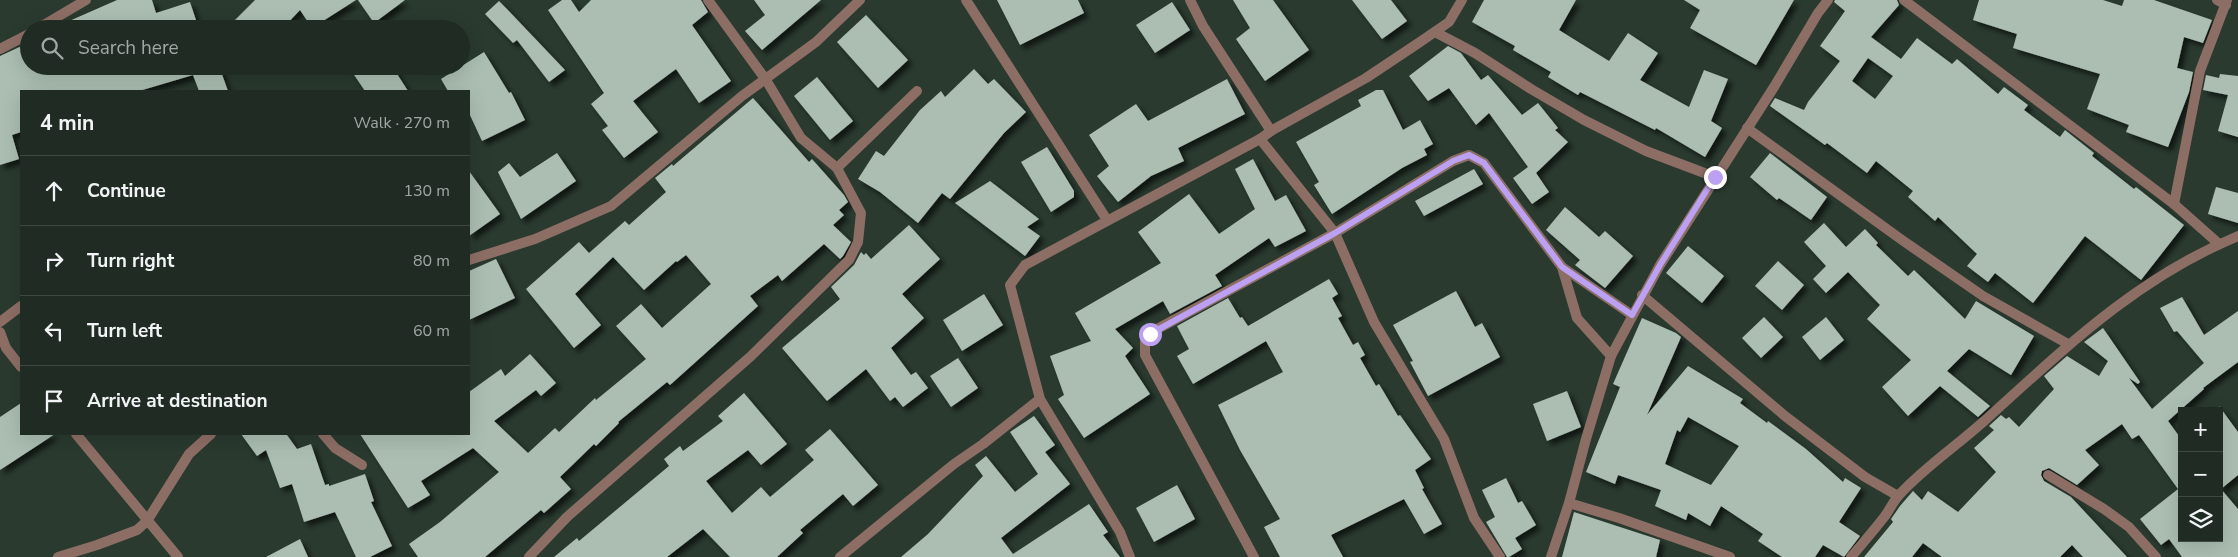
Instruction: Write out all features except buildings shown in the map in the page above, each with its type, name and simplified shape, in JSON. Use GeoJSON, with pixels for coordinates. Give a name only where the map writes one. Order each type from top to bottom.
{"type":"FeatureCollection","features":[{"type":"Feature","properties":{"kind":"street"},"geometry":{"type":"LineString","coordinates":[[52,20],[86,0]]}},
{"type":"Feature","properties":{"kind":"street"},"geometry":{"type":"LineString","coordinates":[[529,557],[566,517],[750,357],[849,260],[858,242],[860,214],[837,168],[801,138],[766,80],[708,0]]}},
{"type":"Feature","properties":{"kind":"street"},"geometry":{"type":"LineString","coordinates":[[470,260],[535,240],[611,206],[742,96],[816,42],[860,0]]}},
{"type":"Feature","properties":{"kind":"street"},"geometry":{"type":"LineString","coordinates":[[966,0],[1107,220]]}},
{"type":"Feature","properties":{"kind":"street"},"geometry":{"type":"LineString","coordinates":[[1190,0],[1204,26],[1270,131]]}},
{"type":"Feature","properties":{"kind":"street"},"geometry":{"type":"LineString","coordinates":[[1130,557],[1120,532],[1040,399],[1010,285],[1025,265],[1260,139],[1270,131],[1366,78],[1449,22],[1462,0]]}},
{"type":"Feature","properties":{"kind":"street"},"geometry":{"type":"LineString","coordinates":[[1551,557],[1569,503],[1586,438],[1611,356],[1642,295],[1715,177],[1774,87],[1804,34],[1828,0]]}},
{"type":"Feature","properties":{"kind":"street"},"geometry":{"type":"LineString","coordinates":[[1904,0],[2174,204],[2219,244]]}},
{"type":"Feature","properties":{"kind":"street"},"geometry":{"type":"LineString","coordinates":[[2174,204],[2200,71],[2223,2]]}},
{"type":"Feature","properties":{"kind":"street"},"geometry":{"type":"LineString","coordinates":[[1435,32],[1476,53],[1530,89],[1584,120],[1646,151],[1715,177]]}},
{"type":"Feature","properties":{"kind":"street"},"geometry":{"type":"LineString","coordinates":[[0,49],[20,39]]}},
{"type":"Feature","properties":{"kind":"street"},"geometry":{"type":"LineString","coordinates":[[837,168],[917,91]]}},
{"type":"Feature","properties":{"kind":"street"},"geometry":{"type":"LineString","coordinates":[[1747,128],[1983,296],[2068,344]]}},
{"type":"Feature","properties":{"kind":"street"},"geometry":{"type":"LineString","coordinates":[[1260,139],[1335,233],[1374,322],[1444,439],[1474,518],[1500,557]]}},
{"type":"Feature","properties":{"kind":"street"},"geometry":{"type":"LineString","coordinates":[[1254,557],[1145,355],[1145,340],[1148,334],[1335,233],[1453,161],[1469,155],[1484,163],[1562,267],[1632,315]]}},
{"type":"Feature","properties":{"kind":"street"},"geometry":{"type":"LineString","coordinates":[[1852,557],[1886,515],[1898,496],[1919,475],[1973,431],[2068,344],[2130,295],[2171,269],[2238,236]]}},
{"type":"Feature","properties":{"kind":"street"},"geometry":{"type":"LineString","coordinates":[[1562,267],[1577,318],[1611,356]]}},
{"type":"Feature","properties":{"kind":"street"},"geometry":{"type":"LineString","coordinates":[[1642,295],[1785,416],[1865,477],[1898,496]]}},
{"type":"Feature","properties":{"kind":"street"},"geometry":{"type":"LineString","coordinates":[[0,322],[20,307]]}},
{"type":"Feature","properties":{"kind":"street"},"geometry":{"type":"LineString","coordinates":[[0,336],[6,348],[20,365]]}},
{"type":"Feature","properties":{"kind":"street"},"geometry":{"type":"LineString","coordinates":[[840,557],[954,464],[983,444],[1040,399]]}},
{"type":"Feature","properties":{"kind":"street"},"geometry":{"type":"LineString","coordinates":[[77,435],[178,557]]}},
{"type":"Feature","properties":{"kind":"street"},"geometry":{"type":"LineString","coordinates":[[58,557],[137,530],[148,521],[189,454],[210,435]]}},
{"type":"Feature","properties":{"kind":"street"},"geometry":{"type":"LineString","coordinates":[[324,435],[335,448],[362,465]]}},
{"type":"Feature","properties":{"kind":"street"},"geometry":{"type":"LineString","coordinates":[[2048,475],[2104,509],[2129,527],[2156,557]]}},
{"type":"Feature","properties":{"kind":"street"},"geometry":{"type":"LineString","coordinates":[[1569,503],[1619,518],[1730,557]]}},
{"type":"Feature","properties":{"kind":"route"},"geometry":{"type":"LineString","coordinates":[[1150,334],[1161,326],[1335,233],[1453,161],[1469,155],[1484,163],[1562,267],[1632,315],[1660,265],[1715,177]]}}]}
